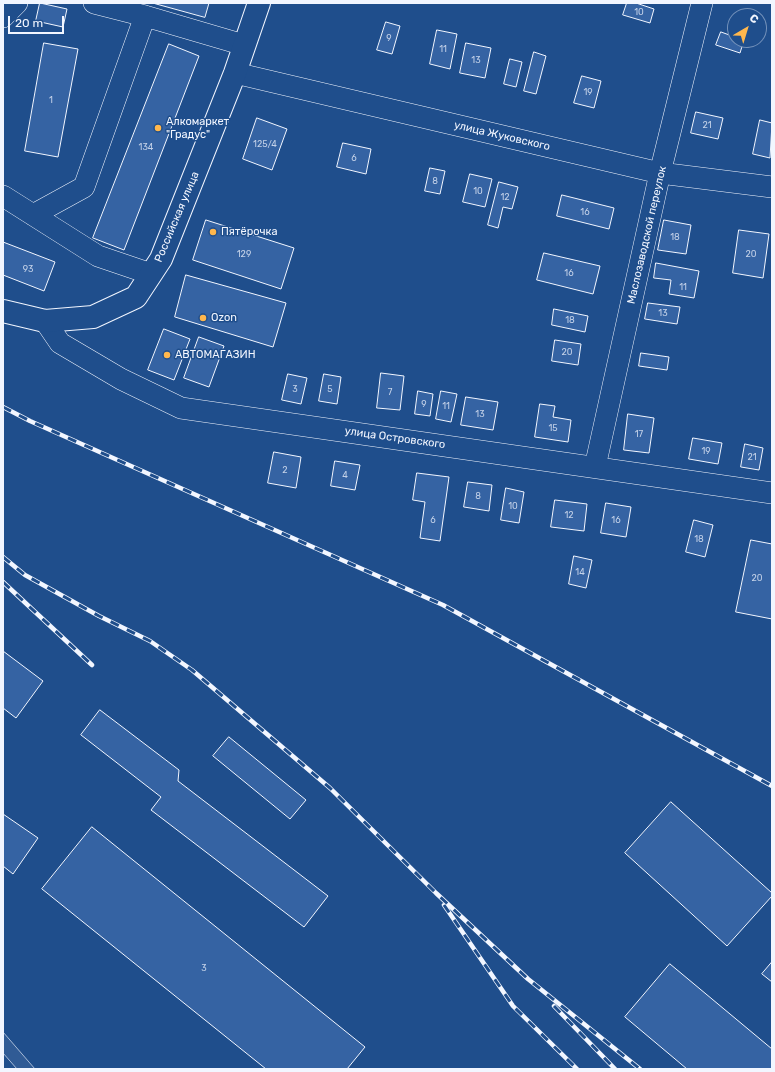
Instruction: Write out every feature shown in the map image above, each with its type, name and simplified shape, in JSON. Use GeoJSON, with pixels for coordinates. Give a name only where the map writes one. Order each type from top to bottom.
{"type":"FeatureCollection","features":[{"type":"Feature","properties":{"kind":"main road","name":"Российская улица"},"geometry":{"type":"LineString","coordinates":[[3,311],[44,320],[93,317],[136,297],[161,260],[235,73],[259,3]]}},
{"type":"Feature","properties":{"kind":"street"},"geometry":{"type":"LineString","coordinates":[[3,17],[17,3]]}},
{"type":"Feature","properties":{"kind":"street"},"geometry":{"type":"LineString","coordinates":[[94,3],[145,16],[244,45]]}},
{"type":"Feature","properties":{"kind":"street","name":"Маслозаводской переулок"},"geometry":{"type":"LineString","coordinates":[[595,467],[660,173],[702,3]]}},
{"type":"Feature","properties":{"kind":"street"},"geometry":{"type":"LineString","coordinates":[[33,215],[84,187],[145,16]]}},
{"type":"Feature","properties":{"kind":"street","name":"улица Жуковского"},"geometry":{"type":"LineString","coordinates":[[235,73],[660,173],[772,187]]}},
{"type":"Feature","properties":{"kind":"street"},"geometry":{"type":"LineString","coordinates":[[3,196],[98,256],[151,274]]}},
{"type":"Feature","properties":{"kind":"street","name":"улица Островского"},"geometry":{"type":"LineString","coordinates":[[44,320],[60,343],[120,379],[181,408],[772,493]]}},
{"type":"Feature","properties":{"kind":"shaded area"},"geometry":{"type":"Polygon","coordinates":[[[3,1032],[35,1069],[17,1069],[3,1053],[3,1032]]]}},
{"type":"Feature","properties":{"kind":"building"},"geometry":{"type":"Polygon","coordinates":[[[40,3],[67,9],[63,27],[36,21],[40,3]]]}},
{"type":"Feature","properties":{"kind":"building"},"geometry":{"type":"Polygon","coordinates":[[[153,3],[209,3],[205,17],[153,3]]]}},
{"type":"Feature","properties":{"kind":"building"},"geometry":{"type":"Polygon","coordinates":[[[627,3],[636,3],[654,9],[650,23],[623,15],[627,3]]]}},
{"type":"Feature","properties":{"kind":"building"},"geometry":{"type":"Polygon","coordinates":[[[386,22],[400,26],[392,54],[377,50],[386,22]]]}},
{"type":"Feature","properties":{"kind":"building"},"geometry":{"type":"Polygon","coordinates":[[[437,30],[457,34],[450,69],[430,64],[437,30]]]}},
{"type":"Feature","properties":{"kind":"building"},"geometry":{"type":"Polygon","coordinates":[[[721,32],[727,34],[727,48],[742,48],[740,53],[716,45],[721,32]]]}},
{"type":"Feature","properties":{"kind":"building"},"geometry":{"type":"Polygon","coordinates":[[[44,43],[78,49],[58,157],[25,151],[44,43]]]}},
{"type":"Feature","properties":{"kind":"building"},"geometry":{"type":"Polygon","coordinates":[[[466,43],[491,48],[485,78],[460,73],[466,43]]]}},
{"type":"Feature","properties":{"kind":"building"},"geometry":{"type":"Polygon","coordinates":[[[169,44],[199,56],[124,250],[93,238],[169,44]]]}},
{"type":"Feature","properties":{"kind":"building"},"geometry":{"type":"Polygon","coordinates":[[[534,52],[546,56],[536,94],[524,91],[534,52]]]}},
{"type":"Feature","properties":{"kind":"building"},"geometry":{"type":"Polygon","coordinates":[[[510,59],[522,62],[516,87],[504,84],[510,59]]]}},
{"type":"Feature","properties":{"kind":"building"},"geometry":{"type":"Polygon","coordinates":[[[582,76],[601,81],[594,108],[574,103],[582,76]]]}},
{"type":"Feature","properties":{"kind":"building"},"geometry":{"type":"Polygon","coordinates":[[[696,112],[723,118],[718,139],[691,133],[696,112]]]}},
{"type":"Feature","properties":{"kind":"building"},"geometry":{"type":"Polygon","coordinates":[[[257,118],[287,129],[272,170],[243,159],[257,118]]]}},
{"type":"Feature","properties":{"kind":"building"},"geometry":{"type":"Polygon","coordinates":[[[760,120],[772,123],[770,158],[753,154],[760,120]]]}},
{"type":"Feature","properties":{"kind":"building"},"geometry":{"type":"Polygon","coordinates":[[[343,143],[371,149],[366,174],[337,167],[343,143]]]}},
{"type":"Feature","properties":{"kind":"building"},"geometry":{"type":"Polygon","coordinates":[[[430,168],[445,171],[440,194],[425,191],[430,168]]]}},
{"type":"Feature","properties":{"kind":"building"},"geometry":{"type":"Polygon","coordinates":[[[470,174],[492,179],[485,207],[463,202],[470,174]]]}},
{"type":"Feature","properties":{"kind":"building"},"geometry":{"type":"Polygon","coordinates":[[[499,182],[518,187],[512,209],[503,207],[498,228],[488,225],[499,182]]]}},
{"type":"Feature","properties":{"kind":"building"},"geometry":{"type":"Polygon","coordinates":[[[562,195],[614,208],[609,229],[557,216],[562,195]]]}},
{"type":"Feature","properties":{"kind":"building"},"geometry":{"type":"Polygon","coordinates":[[[206,220],[294,248],[281,289],[193,260],[206,220]]]}},
{"type":"Feature","properties":{"kind":"building"},"geometry":{"type":"Polygon","coordinates":[[[664,220],[691,225],[686,254],[658,250],[664,220]]]}},
{"type":"Feature","properties":{"kind":"building"},"geometry":{"type":"Polygon","coordinates":[[[739,230],[769,234],[763,278],[733,273],[739,230]]]}},
{"type":"Feature","properties":{"kind":"building"},"geometry":{"type":"Polygon","coordinates":[[[3,242],[55,262],[44,291],[3,275],[3,242]]]}},
{"type":"Feature","properties":{"kind":"building"},"geometry":{"type":"Polygon","coordinates":[[[544,253],[600,266],[593,294],[537,280],[544,253]]]}},
{"type":"Feature","properties":{"kind":"building"},"geometry":{"type":"Polygon","coordinates":[[[656,263],[699,271],[694,298],[669,294],[671,280],[654,278],[656,263]]]}},
{"type":"Feature","properties":{"kind":"building"},"geometry":{"type":"Polygon","coordinates":[[[186,275],[286,303],[273,347],[175,317],[186,275]]]}},
{"type":"Feature","properties":{"kind":"building"},"geometry":{"type":"Polygon","coordinates":[[[648,303],[680,307],[677,324],[645,319],[648,303]]]}},
{"type":"Feature","properties":{"kind":"building"},"geometry":{"type":"Polygon","coordinates":[[[554,309],[588,316],[585,332],[552,325],[554,309]]]}},
{"type":"Feature","properties":{"kind":"building"},"geometry":{"type":"Polygon","coordinates":[[[164,329],[190,339],[174,380],[148,370],[164,329]]]}},
{"type":"Feature","properties":{"kind":"building"},"geometry":{"type":"Polygon","coordinates":[[[199,337],[224,346],[209,387],[184,378],[199,337]]]}},
{"type":"Feature","properties":{"kind":"building"},"geometry":{"type":"Polygon","coordinates":[[[555,340],[581,344],[578,365],[552,361],[555,340]]]}},
{"type":"Feature","properties":{"kind":"building"},"geometry":{"type":"Polygon","coordinates":[[[641,353],[669,357],[667,370],[639,366],[641,353]]]}},
{"type":"Feature","properties":{"kind":"building"},"geometry":{"type":"Polygon","coordinates":[[[381,373],[404,376],[400,410],[377,408],[381,373]]]}},
{"type":"Feature","properties":{"kind":"building"},"geometry":{"type":"Polygon","coordinates":[[[288,374],[307,378],[301,404],[282,400],[288,374]]]}},
{"type":"Feature","properties":{"kind":"building"},"geometry":{"type":"Polygon","coordinates":[[[324,374],[341,377],[337,404],[319,401],[324,374]]]}},
{"type":"Feature","properties":{"kind":"building"},"geometry":{"type":"Polygon","coordinates":[[[418,391],[433,394],[430,416],[415,414],[418,391]]]}},
{"type":"Feature","properties":{"kind":"building"},"geometry":{"type":"Polygon","coordinates":[[[441,391],[457,394],[451,422],[436,419],[441,391]]]}},
{"type":"Feature","properties":{"kind":"building"},"geometry":{"type":"Polygon","coordinates":[[[466,397],[498,402],[493,430],[461,425],[466,397]]]}},
{"type":"Feature","properties":{"kind":"building"},"geometry":{"type":"Polygon","coordinates":[[[540,404],[555,406],[553,417],[571,420],[568,442],[535,437],[540,404]]]}},
{"type":"Feature","properties":{"kind":"building"},"geometry":{"type":"Polygon","coordinates":[[[628,414],[654,418],[649,453],[624,450],[628,414]]]}},
{"type":"Feature","properties":{"kind":"building"},"geometry":{"type":"Polygon","coordinates":[[[693,438],[722,443],[718,464],[689,459],[693,438]]]}},
{"type":"Feature","properties":{"kind":"building"},"geometry":{"type":"Polygon","coordinates":[[[745,444],[763,448],[759,470],[741,467],[745,444]]]}},
{"type":"Feature","properties":{"kind":"building"},"geometry":{"type":"Polygon","coordinates":[[[274,452],[301,457],[296,488],[268,483],[274,452]]]}},
{"type":"Feature","properties":{"kind":"building"},"geometry":{"type":"Polygon","coordinates":[[[335,461],[360,465],[355,490],[331,486],[335,461]]]}},
{"type":"Feature","properties":{"kind":"building"},"geometry":{"type":"Polygon","coordinates":[[[417,473],[449,477],[440,541],[420,538],[425,502],[413,500],[417,473]]]}},
{"type":"Feature","properties":{"kind":"building"},"geometry":{"type":"Polygon","coordinates":[[[468,482],[492,485],[489,511],[464,507],[468,482]]]}},
{"type":"Feature","properties":{"kind":"building"},"geometry":{"type":"Polygon","coordinates":[[[506,488],[524,492],[519,523],[501,520],[506,488]]]}},
{"type":"Feature","properties":{"kind":"building"},"geometry":{"type":"Polygon","coordinates":[[[555,500],[587,504],[584,531],[551,527],[555,500]]]}},
{"type":"Feature","properties":{"kind":"building"},"geometry":{"type":"Polygon","coordinates":[[[606,503],[631,507],[626,537],[601,533],[606,503]]]}},
{"type":"Feature","properties":{"kind":"building"},"geometry":{"type":"Polygon","coordinates":[[[694,520],[713,525],[705,557],[686,552],[694,520]]]}},
{"type":"Feature","properties":{"kind":"building"},"geometry":{"type":"Polygon","coordinates":[[[751,540],[772,544],[772,619],[736,612],[751,540]]]}},
{"type":"Feature","properties":{"kind":"building"},"geometry":{"type":"Polygon","coordinates":[[[574,556],[592,560],[586,588],[569,584],[574,556]]]}},
{"type":"Feature","properties":{"kind":"building"},"geometry":{"type":"Polygon","coordinates":[[[3,651],[43,681],[16,718],[3,708],[3,651]]]}},
{"type":"Feature","properties":{"kind":"building"},"geometry":{"type":"Polygon","coordinates":[[[100,710],[179,770],[178,781],[328,896],[304,927],[151,810],[161,797],[81,735],[100,710]]]}},
{"type":"Feature","properties":{"kind":"building"},"geometry":{"type":"Polygon","coordinates":[[[229,737],[306,800],[290,819],[213,756],[229,737]]]}},
{"type":"Feature","properties":{"kind":"building"},"geometry":{"type":"Polygon","coordinates":[[[671,802],[772,893],[772,896],[727,946],[625,853],[671,802]]]}},
{"type":"Feature","properties":{"kind":"building"},"geometry":{"type":"Polygon","coordinates":[[[3,814],[38,838],[13,874],[3,866],[3,814]]]}},
{"type":"Feature","properties":{"kind":"building"},"geometry":{"type":"Polygon","coordinates":[[[92,827],[365,1047],[347,1069],[266,1069],[42,889],[92,827]]]}},
{"type":"Feature","properties":{"kind":"building"},"geometry":{"type":"Polygon","coordinates":[[[772,962],[772,982],[762,974],[772,962]]]}},
{"type":"Feature","properties":{"kind":"building"},"geometry":{"type":"Polygon","coordinates":[[[670,964],[772,1049],[772,1069],[687,1069],[625,1017],[670,964]]]}},
{"type":"Feature","properties":{"kind":"railway"},"geometry":{"type":"LineString","coordinates":[[3,407],[30,421],[443,605],[772,786]]}},
{"type":"Feature","properties":{"kind":"railway"},"geometry":{"type":"LineString","coordinates":[[3,557],[25,575],[99,616],[150,641],[192,670],[330,788],[436,893],[528,979],[640,1069]]}},
{"type":"Feature","properties":{"kind":"railway"},"geometry":{"type":"LineString","coordinates":[[3,582],[92,665]]}},
{"type":"Feature","properties":{"kind":"railway"},"geometry":{"type":"LineString","coordinates":[[444,905],[513,1006],[577,1069]]}},
{"type":"Feature","properties":{"kind":"railway"},"geometry":{"type":"LineString","coordinates":[[554,1006],[615,1069]]}},
{"type":"Feature","properties":{"kind":"place","name":"Алкомаркет \"Градус\""},"geometry":{"type":"Point","coordinates":[158,128]}},
{"type":"Feature","properties":{"kind":"place","name":"Пятёрочка"},"geometry":{"type":"Point","coordinates":[213,232]}},
{"type":"Feature","properties":{"kind":"place","name":"Ozon"},"geometry":{"type":"Point","coordinates":[203,318]}},
{"type":"Feature","properties":{"kind":"place","name":"АВТОМАГАЗИН"},"geometry":{"type":"Point","coordinates":[167,355]}}]}
